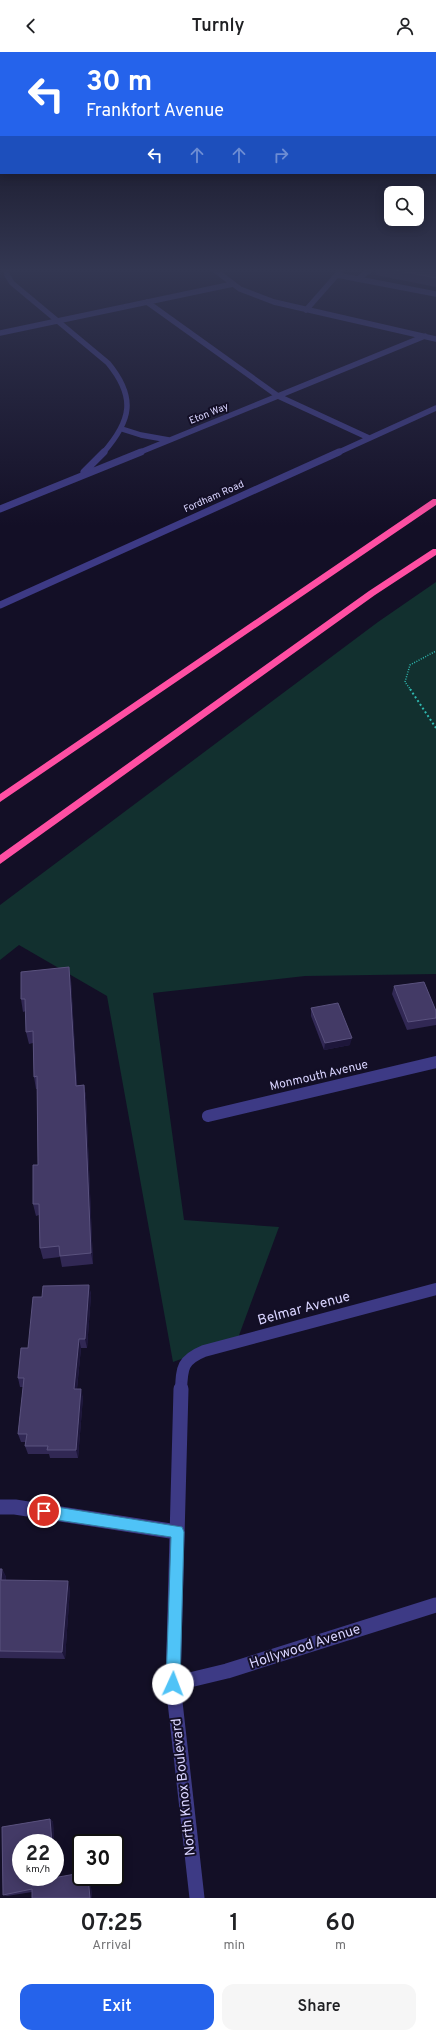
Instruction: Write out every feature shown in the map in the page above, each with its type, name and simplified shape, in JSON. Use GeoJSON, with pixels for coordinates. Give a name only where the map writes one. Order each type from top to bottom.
{"type":"FeatureCollection","features":[{"type":"Feature","properties":{"kind":"highway"},"geometry":{"type":"LineString","coordinates":[[0,799],[436,501]]}},
{"type":"Feature","properties":{"kind":"highway"},"geometry":{"type":"LineString","coordinates":[[0,860],[372,593],[436,551]]}},
{"type":"Feature","properties":{"kind":"street"},"geometry":{"type":"LineString","coordinates":[[82,475],[115,439],[122,429],[127,415],[128,399],[126,388],[119,376],[108,363],[97,354]]}},
{"type":"Feature","properties":{"kind":"street"},"geometry":{"type":"LineString","coordinates":[[220,354],[278,396],[369,438]]}},
{"type":"Feature","properties":{"kind":"street","name":"Eton Way"},"geometry":{"type":"LineString","coordinates":[[0,509],[380,354]]}},
{"type":"Feature","properties":{"kind":"street","name":"Fordham Road"},"geometry":{"type":"LineString","coordinates":[[0,605],[436,408]]}},
{"type":"Feature","properties":{"kind":"street"},"geometry":{"type":"LineString","coordinates":[[122,429],[141,435],[169,440]]}},
{"type":"Feature","properties":{"kind":"street","name":"Monmouth Avenue"},"geometry":{"type":"LineString","coordinates":[[208,1116],[436,1062]]}},
{"type":"Feature","properties":{"kind":"street","name":"Belmar Avenue"},"geometry":{"type":"LineString","coordinates":[[184,1364],[189,1358],[204,1351],[436,1289]]}},
{"type":"Feature","properties":{"kind":"street","name":"North Knox Boulevard"},"geometry":{"type":"LineString","coordinates":[[184,1364],[182,1372],[173,1684],[197,1898]]}},
{"type":"Feature","properties":{"kind":"street"},"geometry":{"type":"LineString","coordinates":[[0,1507],[15,1507],[177,1532]]}},
{"type":"Feature","properties":{"kind":"street","name":"Hollywood Avenue"},"geometry":{"type":"LineString","coordinates":[[173,1684],[227,1671],[436,1605]]}},
{"type":"Feature","properties":{"kind":"path"},"geometry":{"type":"LineString","coordinates":[[436,651],[410,665],[405,682],[436,728]]}},
{"type":"Feature","properties":{"kind":"green space"},"geometry":{"type":"Polygon","coordinates":[[[436,582],[436,974],[305,976],[153,993],[184,1220],[279,1227],[238,1338],[173,1362],[107,996],[19,945],[0,960],[0,905],[378,622],[436,582]]]}},
{"type":"Feature","properties":{"kind":"building"},"geometry":{"type":"Polygon","coordinates":[[[69,967],[76,1086],[84,1085],[91,1253],[60,1256],[59,1246],[40,1248],[39,1204],[33,1204],[33,1165],[38,1165],[37,1076],[34,1077],[33,1031],[26,1032],[25,999],[21,999],[21,972],[69,967]]]}},
{"type":"Feature","properties":{"kind":"building"},"geometry":{"type":"Polygon","coordinates":[[[424,982],[436,1011],[436,1018],[408,1022],[394,986],[424,982]]]}},
{"type":"Feature","properties":{"kind":"building"},"geometry":{"type":"Polygon","coordinates":[[[338,1003],[352,1038],[325,1043],[311,1008],[338,1003]]]}},
{"type":"Feature","properties":{"kind":"building"},"geometry":{"type":"Polygon","coordinates":[[[89,1285],[85,1339],[79,1339],[74,1389],[81,1389],[76,1450],[47,1450],[48,1446],[25,1446],[27,1434],[18,1434],[24,1378],[18,1378],[21,1348],[28,1348],[33,1297],[42,1297],[43,1286],[89,1285]]]}},
{"type":"Feature","properties":{"kind":"building"},"geometry":{"type":"Polygon","coordinates":[[[0,1569],[2,1569],[1,1580],[68,1581],[62,1652],[0,1651],[0,1569]]]}},
{"type":"Feature","properties":{"kind":"building"},"geometry":{"type":"Polygon","coordinates":[[[50,1819],[51,1834],[12,1834],[12,1886],[64,1886],[64,1876],[72,1875],[72,1886],[89,1886],[90,1898],[32,1898],[32,1889],[3,1895],[2,1827],[50,1819]]]}},
{"type":"Feature","properties":{"kind":"route"},"geometry":{"type":"LineString","coordinates":[[44,1511],[177,1532],[173,1684]]}}]}
